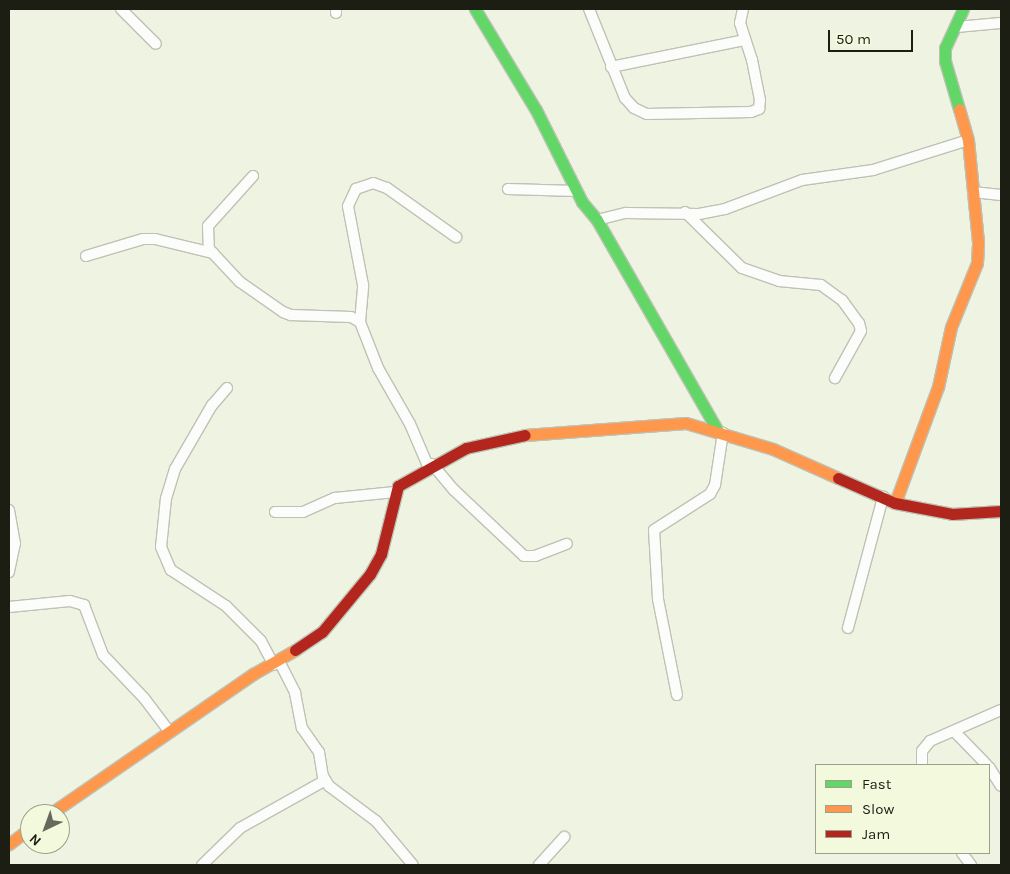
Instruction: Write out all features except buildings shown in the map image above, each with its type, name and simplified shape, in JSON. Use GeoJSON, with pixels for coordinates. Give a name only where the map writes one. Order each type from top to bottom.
{"type":"FeatureCollection","features":[{"type":"Feature","properties":{"kind":"street"},"geometry":{"type":"LineString","coordinates":[[121,9],[156,44]]}},
{"type":"Feature","properties":{"kind":"street"},"geometry":{"type":"LineString","coordinates":[[475,9],[536,110],[576,191],[597,220],[721,432],[715,484],[710,494],[654,530],[658,599],[678,695]]}},
{"type":"Feature","properties":{"kind":"street"},"geometry":{"type":"LineString","coordinates":[[589,9],[625,98],[634,108],[648,114],[751,112],[759,109],[760,100],[740,23],[743,9]]}},
{"type":"Feature","properties":{"kind":"street"},"geometry":{"type":"LineString","coordinates":[[895,503],[938,387],[952,327],[977,264],[968,140],[945,61],[945,48],[963,9]]}},
{"type":"Feature","properties":{"kind":"street"},"geometry":{"type":"LineString","coordinates":[[956,27],[1001,24]]}},
{"type":"Feature","properties":{"kind":"street"},"geometry":{"type":"LineString","coordinates":[[611,67],[745,40]]}},
{"type":"Feature","properties":{"kind":"street"},"geometry":{"type":"LineString","coordinates":[[597,220],[626,213],[685,212],[699,214],[725,208],[802,180],[873,170],[968,140]]}},
{"type":"Feature","properties":{"kind":"street"},"geometry":{"type":"LineString","coordinates":[[253,176],[208,226],[206,241],[213,253],[240,282],[282,312],[291,315],[351,317],[360,322]]}},
{"type":"Feature","properties":{"kind":"street"},"geometry":{"type":"LineString","coordinates":[[456,237],[387,188],[373,183],[356,189],[348,206],[363,285],[360,322],[378,368],[410,424],[430,465],[454,490],[494,524],[524,556],[536,556],[567,544]]}},
{"type":"Feature","properties":{"kind":"street"},"geometry":{"type":"LineString","coordinates":[[508,189],[576,191]]}},
{"type":"Feature","properties":{"kind":"street"},"geometry":{"type":"LineString","coordinates":[[973,192],[1001,195]]}},
{"type":"Feature","properties":{"kind":"street"},"geometry":{"type":"LineString","coordinates":[[685,212],[742,268],[779,281],[820,285],[842,300],[859,323],[861,331],[835,378]]}},
{"type":"Feature","properties":{"kind":"street"},"geometry":{"type":"LineString","coordinates":[[86,256],[142,239],[155,239],[213,253]]}},
{"type":"Feature","properties":{"kind":"street"},"geometry":{"type":"LineString","coordinates":[[227,388],[212,405],[175,469],[166,498],[161,548],[171,570],[226,606],[261,641],[295,693],[302,728],[323,762],[326,780],[336,792],[376,821],[413,865]]}},
{"type":"Feature","properties":{"kind":"street"},"geometry":{"type":"LineString","coordinates":[[64,804],[253,674],[277,663],[322,632],[370,574],[381,554],[395,492],[406,479],[466,448],[522,435],[653,423],[686,423],[773,448],[895,503],[952,514],[1001,511]]}},
{"type":"Feature","properties":{"kind":"street"},"geometry":{"type":"LineString","coordinates":[[275,512],[303,512],[335,498],[395,492]]}},
{"type":"Feature","properties":{"kind":"street"},"geometry":{"type":"LineString","coordinates":[[848,628],[882,498]]}},
{"type":"Feature","properties":{"kind":"street"},"geometry":{"type":"LineString","coordinates":[[9,510],[15,542],[9,572]]}},
{"type":"Feature","properties":{"kind":"street"},"geometry":{"type":"LineString","coordinates":[[10,604],[70,601],[84,605],[103,655],[144,698],[169,731]]}},
{"type":"Feature","properties":{"kind":"street"},"geometry":{"type":"LineString","coordinates":[[922,764],[922,751],[930,741],[1001,710]]}},
{"type":"Feature","properties":{"kind":"street"},"geometry":{"type":"LineString","coordinates":[[954,731],[986,764]]}},
{"type":"Feature","properties":{"kind":"street"},"geometry":{"type":"LineString","coordinates":[[990,769],[1001,786]]}},
{"type":"Feature","properties":{"kind":"street"},"geometry":{"type":"LineString","coordinates":[[202,865],[235,832],[326,780]]}},
{"type":"Feature","properties":{"kind":"street"},"geometry":{"type":"LineString","coordinates":[[9,844],[20,836]]}},
{"type":"Feature","properties":{"kind":"street"},"geometry":{"type":"LineString","coordinates":[[539,865],[564,837]]}},
{"type":"Feature","properties":{"kind":"street"},"geometry":{"type":"LineString","coordinates":[[963,854],[971,865]]}},
{"type":"Feature","properties":{"kind":"traffic: fast"},"geometry":{"type":"LineString","coordinates":[[475,9],[536,110],[582,202],[597,220],[718,431]]}},
{"type":"Feature","properties":{"kind":"traffic: fast"},"geometry":{"type":"LineString","coordinates":[[959,109],[945,61],[945,48],[963,9]]}},
{"type":"Feature","properties":{"kind":"traffic: slow"},"geometry":{"type":"LineString","coordinates":[[895,503],[938,387],[951,327],[977,263],[978,242],[968,140],[959,109]]}},
{"type":"Feature","properties":{"kind":"traffic: slow"},"geometry":{"type":"LineString","coordinates":[[525,435],[686,423],[773,449],[838,478]]}},
{"type":"Feature","properties":{"kind":"traffic: slow"},"geometry":{"type":"LineString","coordinates":[[64,804],[253,674],[295,650]]}},
{"type":"Feature","properties":{"kind":"traffic: slow"},"geometry":{"type":"LineString","coordinates":[[9,844],[20,836]]}},
{"type":"Feature","properties":{"kind":"traffic: jam"},"geometry":{"type":"LineString","coordinates":[[295,650],[322,632],[370,574],[381,554],[398,486],[466,448],[525,435]]}},
{"type":"Feature","properties":{"kind":"traffic: jam"},"geometry":{"type":"LineString","coordinates":[[838,478],[895,503],[952,514],[1001,511]]}}]}
